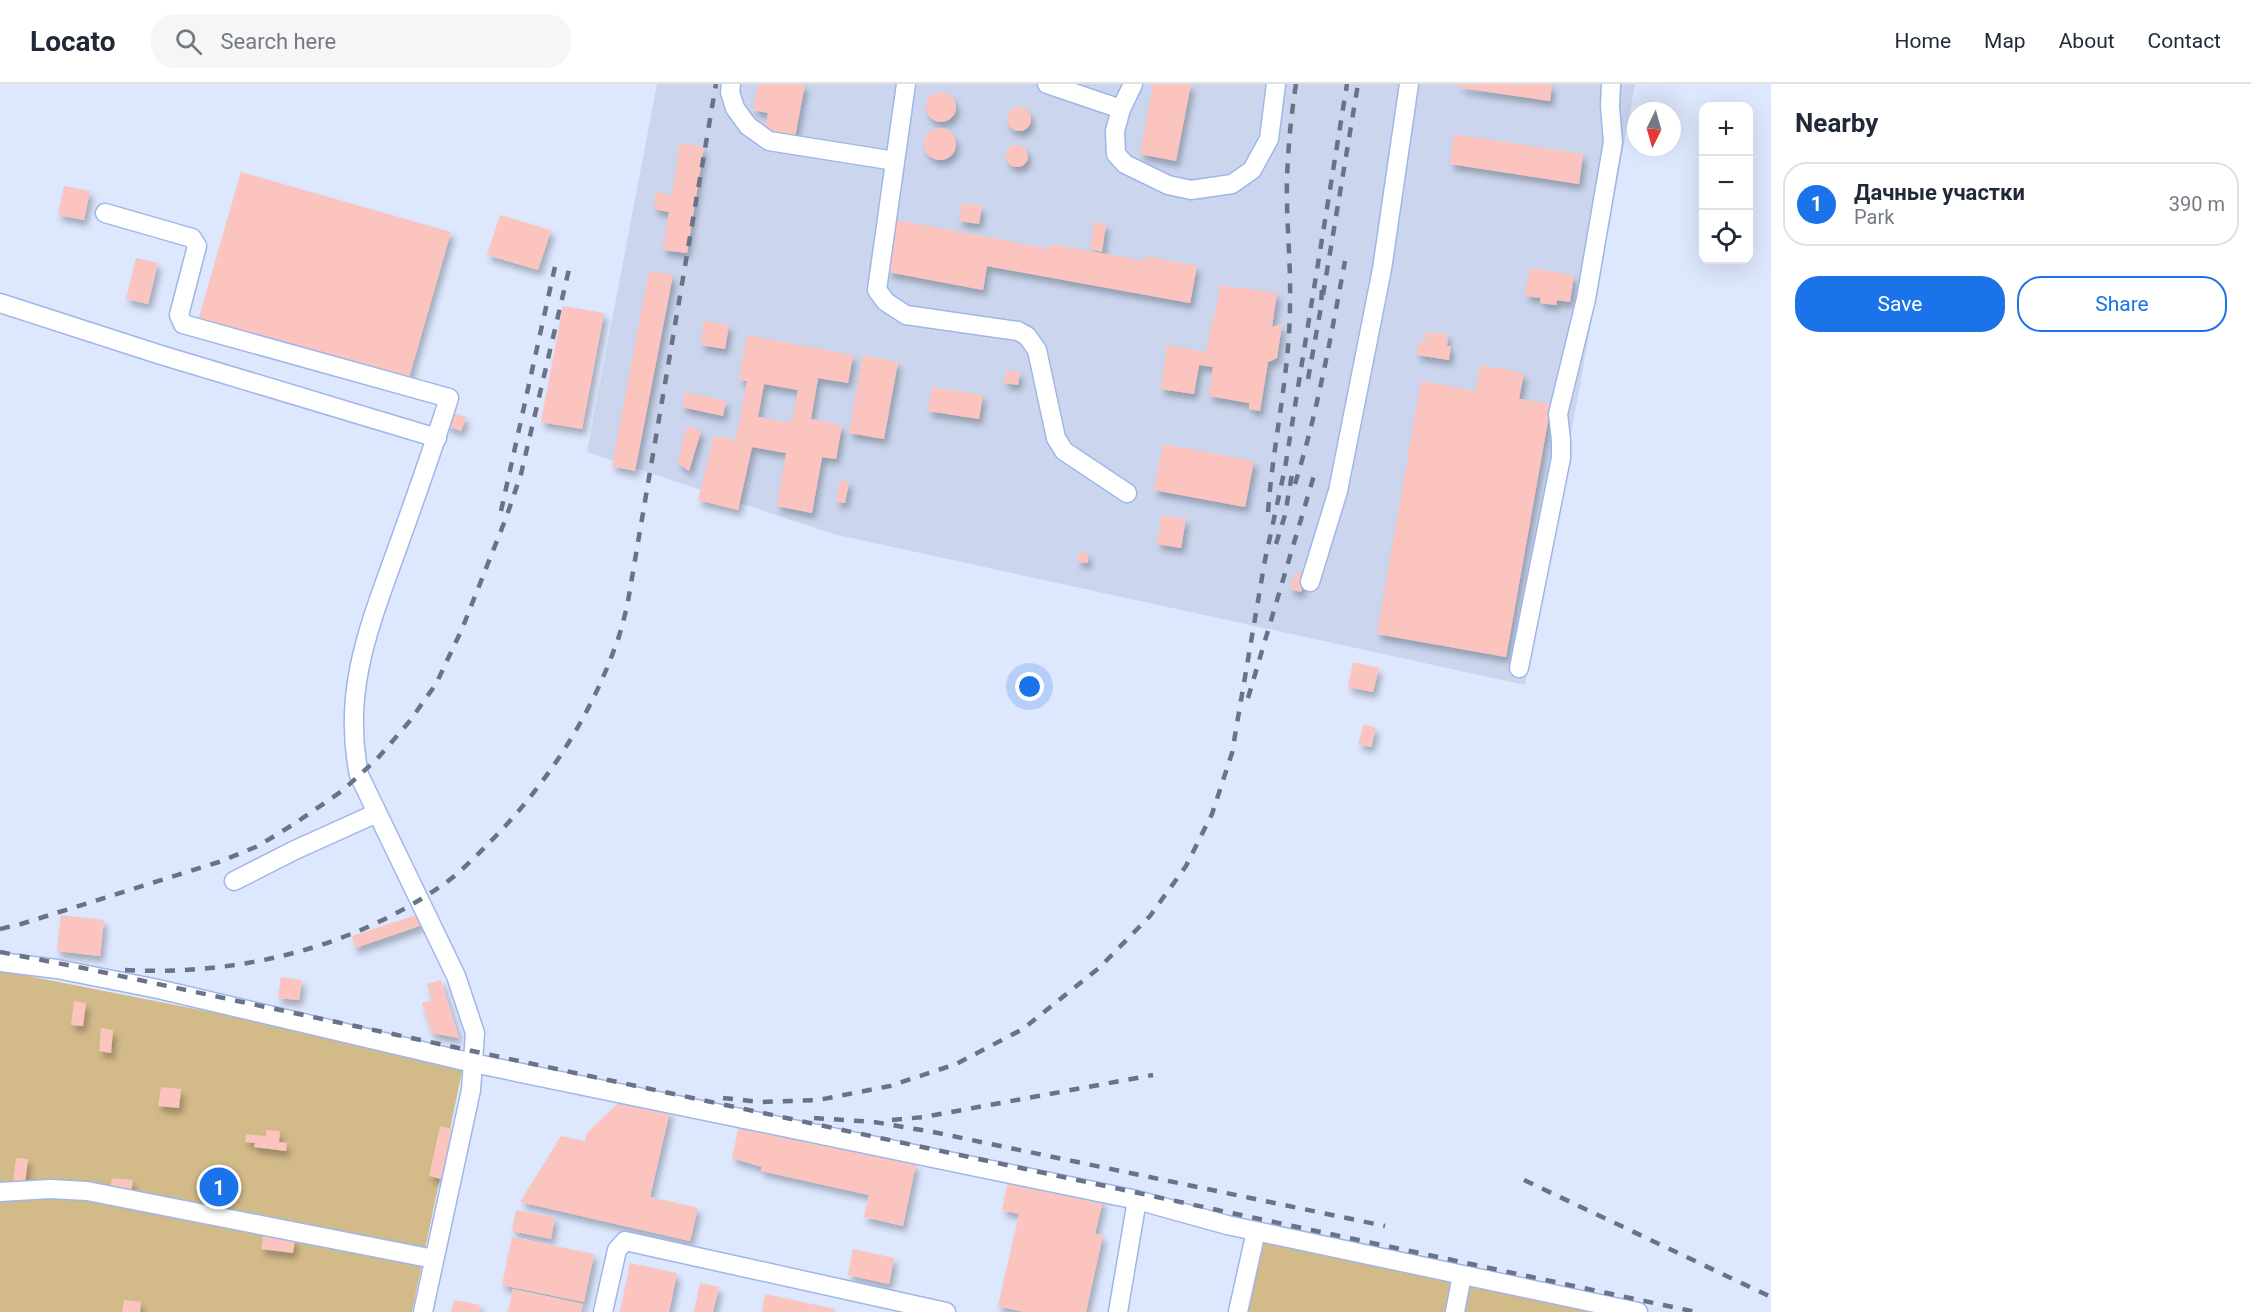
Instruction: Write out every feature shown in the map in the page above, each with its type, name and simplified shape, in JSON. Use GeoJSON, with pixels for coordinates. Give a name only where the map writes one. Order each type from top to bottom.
{"type":"FeatureCollection","features":[{"type":"Feature","properties":{"kind":"lane"},"geometry":{"type":"LineString","coordinates":[[731,84],[730,92],[735,108],[748,126],[769,141],[895,161]]}},
{"type":"Feature","properties":{"kind":"lane"},"geometry":{"type":"LineString","coordinates":[[906,84],[877,290],[886,302],[906,315],[1018,331],[1027,336],[1038,350],[1056,438],[1064,451],[1127,494]]}},
{"type":"Feature","properties":{"kind":"lane"},"geometry":{"type":"LineString","coordinates":[[1047,84],[1121,109]]}},
{"type":"Feature","properties":{"kind":"lane"},"geometry":{"type":"LineString","coordinates":[[1133,84],[1114,131],[1116,154],[1125,164],[1168,185],[1191,190],[1232,184],[1252,170],[1269,139],[1276,84]]}},
{"type":"Feature","properties":{"kind":"lane"},"geometry":{"type":"LineString","coordinates":[[1310,582],[1338,491],[1378,292],[1409,84]]}},
{"type":"Feature","properties":{"kind":"lane"},"geometry":{"type":"LineString","coordinates":[[1519,668],[1561,458],[1558,414],[1586,299],[1613,142],[1611,84]]}},
{"type":"Feature","properties":{"kind":"lane"},"geometry":{"type":"LineString","coordinates":[[105,213],[192,238],[196,246],[179,315],[183,324],[449,398],[437,438],[366,635],[355,685],[353,746],[359,776],[412,882],[465,1000],[475,1033],[471,1090],[423,1312]]}},
{"type":"Feature","properties":{"kind":"lane"},"geometry":{"type":"LineString","coordinates":[[0,303],[161,355],[437,438]]}},
{"type":"Feature","properties":{"kind":"lane"},"geometry":{"type":"LineString","coordinates":[[234,881],[377,813]]}},
{"type":"Feature","properties":{"kind":"lane"},"geometry":{"type":"LineString","coordinates":[[0,962],[57,969],[158,989],[473,1063],[1137,1200],[1256,1230],[1638,1312]]}},
{"type":"Feature","properties":{"kind":"lane"},"geometry":{"type":"LineString","coordinates":[[0,1192],[50,1189],[87,1191],[435,1259]]}},
{"type":"Feature","properties":{"kind":"lane"},"geometry":{"type":"LineString","coordinates":[[1118,1312],[1137,1200]]}},
{"type":"Feature","properties":{"kind":"lane"},"geometry":{"type":"LineString","coordinates":[[1238,1312],[1256,1230]]}},
{"type":"Feature","properties":{"kind":"lane"},"geometry":{"type":"LineString","coordinates":[[603,1312],[617,1250],[625,1241],[946,1312]]}},
{"type":"Feature","properties":{"kind":"lane"},"geometry":{"type":"LineString","coordinates":[[1455,1312],[1462,1275]]}},
{"type":"Feature","properties":{"kind":"shaded area"},"geometry":{"type":"Polygon","coordinates":[[[657,84],[1635,84],[1632,102],[1627,102],[1627,128],[1525,685],[833,534],[587,452],[657,84]]]}},
{"type":"Feature","properties":{"kind":"shaded area"},"geometry":{"type":"Polygon","coordinates":[[[0,972],[464,1062],[412,1312],[0,1312],[0,972]]]}},
{"type":"Feature","properties":{"kind":"shaded area"},"geometry":{"type":"Polygon","coordinates":[[[1258,1237],[1603,1312],[1241,1312],[1258,1237]]]}},
{"type":"Feature","properties":{"kind":"building"},"geometry":{"type":"Polygon","coordinates":[[[758,84],[805,84],[795,137],[765,132],[768,113],[753,110],[758,84]]]}},
{"type":"Feature","properties":{"kind":"building"},"geometry":{"type":"Polygon","coordinates":[[[1153,84],[1191,84],[1176,161],[1140,154],[1153,84]]]}},
{"type":"Feature","properties":{"kind":"building"},"geometry":{"type":"Polygon","coordinates":[[[1457,84],[1552,84],[1550,101],[1462,88],[1457,84]]]}},
{"type":"Feature","properties":{"kind":"building"},"geometry":{"type":"Polygon","coordinates":[[[941,92],[952,96],[956,107],[952,118],[941,122],[930,118],[926,107],[930,96],[941,92]]]}},
{"type":"Feature","properties":{"kind":"building"},"geometry":{"type":"Polygon","coordinates":[[[1019,107],[1028,110],[1031,119],[1028,128],[1019,131],[1010,128],[1007,119],[1010,110],[1019,107]]]}},
{"type":"Feature","properties":{"kind":"building"},"geometry":{"type":"Polygon","coordinates":[[[940,128],[951,133],[956,144],[951,155],[940,160],[929,155],[924,144],[929,133],[940,128]]]}},
{"type":"Feature","properties":{"kind":"building"},"geometry":{"type":"Polygon","coordinates":[[[1454,134],[1583,154],[1579,184],[1450,164],[1454,134]]]}},
{"type":"Feature","properties":{"kind":"building"},"geometry":{"type":"Polygon","coordinates":[[[680,143],[704,147],[687,253],[663,250],[669,212],[654,209],[656,192],[672,195],[680,143]]]}},
{"type":"Feature","properties":{"kind":"building"},"geometry":{"type":"Polygon","coordinates":[[[1013,145],[1021,145],[1028,152],[1028,160],[1021,167],[1013,167],[1006,160],[1006,152],[1013,145]]]}},
{"type":"Feature","properties":{"kind":"building"},"geometry":{"type":"Polygon","coordinates":[[[241,172],[451,232],[408,381],[198,321],[241,172]]]}},
{"type":"Feature","properties":{"kind":"building"},"geometry":{"type":"Polygon","coordinates":[[[64,186],[90,191],[84,220],[58,215],[64,186]]]}},
{"type":"Feature","properties":{"kind":"building"},"geometry":{"type":"Polygon","coordinates":[[[962,203],[982,206],[979,224],[959,221],[962,203]]]}},
{"type":"Feature","properties":{"kind":"building"},"geometry":{"type":"Polygon","coordinates":[[[500,215],[551,230],[538,270],[487,255],[500,215]]]}},
{"type":"Feature","properties":{"kind":"building"},"geometry":{"type":"Polygon","coordinates":[[[897,220],[1050,249],[1051,244],[1145,261],[1146,256],[1197,266],[1190,303],[987,266],[983,290],[888,272],[897,220]]]}},
{"type":"Feature","properties":{"kind":"building"},"geometry":{"type":"Polygon","coordinates":[[[1094,222],[1106,224],[1102,252],[1090,249],[1094,222]]]}},
{"type":"Feature","properties":{"kind":"building"},"geometry":{"type":"Polygon","coordinates":[[[136,258],[158,263],[148,304],[126,299],[136,258]]]}},
{"type":"Feature","properties":{"kind":"building"},"geometry":{"type":"Polygon","coordinates":[[[1530,268],[1574,275],[1570,302],[1557,300],[1556,305],[1540,303],[1541,298],[1525,296],[1530,268]]]}},
{"type":"Feature","properties":{"kind":"building"},"geometry":{"type":"Polygon","coordinates":[[[649,271],[673,275],[635,471],[612,466],[649,271]]]}},
{"type":"Feature","properties":{"kind":"building"},"geometry":{"type":"Polygon","coordinates":[[[1220,285],[1277,293],[1272,327],[1282,324],[1277,358],[1268,362],[1260,411],[1249,409],[1249,403],[1209,396],[1213,367],[1199,365],[1194,394],[1161,389],[1167,345],[1206,352],[1214,313],[1215,318],[1220,285]]]}},
{"type":"Feature","properties":{"kind":"building"},"geometry":{"type":"Polygon","coordinates":[[[563,306],[604,313],[582,429],[541,422],[563,306]]]}},
{"type":"Feature","properties":{"kind":"building"},"geometry":{"type":"Polygon","coordinates":[[[704,321],[729,325],[725,349],[701,345],[704,321]]]}},
{"type":"Feature","properties":{"kind":"building"},"geometry":{"type":"Polygon","coordinates":[[[1426,332],[1448,334],[1447,346],[1451,346],[1449,360],[1417,355],[1418,342],[1425,343],[1426,332]]]}},
{"type":"Feature","properties":{"kind":"building"},"geometry":{"type":"Polygon","coordinates":[[[747,335],[853,355],[848,383],[818,378],[811,419],[842,425],[836,459],[822,457],[812,513],[777,506],[786,453],[752,447],[738,510],[698,500],[714,436],[736,440],[747,381],[739,380],[747,335]],[[764,384],[758,417],[792,423],[798,390],[764,384]]]}},
{"type":"Feature","properties":{"kind":"building"},"geometry":{"type":"Polygon","coordinates":[[[863,355],[898,362],[884,439],[849,433],[863,355]]]}},
{"type":"Feature","properties":{"kind":"building"},"geometry":{"type":"Polygon","coordinates":[[[1480,365],[1524,373],[1519,399],[1551,404],[1506,657],[1377,634],[1421,381],[1476,391],[1480,365]]]}},
{"type":"Feature","properties":{"kind":"building"},"geometry":{"type":"Polygon","coordinates":[[[1006,370],[1020,372],[1018,385],[1004,383],[1006,370]]]}},
{"type":"Feature","properties":{"kind":"building"},"geometry":{"type":"Polygon","coordinates":[[[932,387],[983,395],[979,419],[928,411],[932,387]]]}},
{"type":"Feature","properties":{"kind":"building"},"geometry":{"type":"Polygon","coordinates":[[[685,392],[726,401],[723,416],[682,407],[685,392]]]}},
{"type":"Feature","properties":{"kind":"building"},"geometry":{"type":"Polygon","coordinates":[[[449,412],[466,417],[461,431],[445,425],[449,412]]]}},
{"type":"Feature","properties":{"kind":"building"},"geometry":{"type":"Polygon","coordinates":[[[689,426],[701,431],[689,471],[678,463],[685,431],[689,426]]]}},
{"type":"Feature","properties":{"kind":"building"},"geometry":{"type":"Polygon","coordinates":[[[1163,444],[1254,461],[1245,507],[1154,490],[1163,444]]]}},
{"type":"Feature","properties":{"kind":"building"},"geometry":{"type":"Polygon","coordinates":[[[840,480],[849,482],[845,503],[836,502],[840,480]]]}},
{"type":"Feature","properties":{"kind":"building"},"geometry":{"type":"Polygon","coordinates":[[[1162,515],[1186,519],[1181,548],[1157,544],[1162,515]]]}},
{"type":"Feature","properties":{"kind":"building"},"geometry":{"type":"Polygon","coordinates":[[[1078,553],[1088,553],[1088,563],[1078,562],[1078,553]]]}},
{"type":"Feature","properties":{"kind":"building"},"geometry":{"type":"Polygon","coordinates":[[[1295,572],[1306,575],[1301,592],[1290,589],[1295,572]]]}},
{"type":"Feature","properties":{"kind":"building"},"geometry":{"type":"Polygon","coordinates":[[[1353,662],[1379,668],[1373,692],[1348,687],[1353,662]]]}},
{"type":"Feature","properties":{"kind":"building"},"geometry":{"type":"Polygon","coordinates":[[[1364,724],[1376,728],[1371,747],[1358,744],[1364,724]]]}},
{"type":"Feature","properties":{"kind":"building"},"geometry":{"type":"Polygon","coordinates":[[[419,914],[422,925],[355,948],[352,936],[419,914]]]}},
{"type":"Feature","properties":{"kind":"building"},"geometry":{"type":"Polygon","coordinates":[[[61,915],[104,920],[100,956],[57,951],[61,915]]]}},
{"type":"Feature","properties":{"kind":"building"},"geometry":{"type":"Polygon","coordinates":[[[281,977],[302,980],[299,1000],[278,998],[281,977]]]}},
{"type":"Feature","properties":{"kind":"building"},"geometry":{"type":"Polygon","coordinates":[[[441,980],[459,1038],[432,1033],[422,1003],[432,1000],[427,984],[441,980]]]}},
{"type":"Feature","properties":{"kind":"building"},"geometry":{"type":"Polygon","coordinates":[[[74,1001],[86,1003],[83,1026],[71,1025],[74,1001]]]}},
{"type":"Feature","properties":{"kind":"building"},"geometry":{"type":"Polygon","coordinates":[[[101,1028],[113,1030],[111,1053],[99,1051],[101,1028]]]}},
{"type":"Feature","properties":{"kind":"building"},"geometry":{"type":"Polygon","coordinates":[[[161,1087],[181,1089],[179,1108],[158,1106],[161,1087]]]}},
{"type":"Feature","properties":{"kind":"building"},"geometry":{"type":"Polygon","coordinates":[[[621,1100],[670,1111],[650,1197],[698,1208],[690,1241],[520,1202],[561,1136],[585,1141],[587,1133],[621,1100]]]}},
{"type":"Feature","properties":{"kind":"building"},"geometry":{"type":"Polygon","coordinates":[[[739,1125],[916,1164],[903,1226],[864,1217],[869,1195],[761,1171],[762,1167],[732,1158],[739,1125]]]}},
{"type":"Feature","properties":{"kind":"building"},"geometry":{"type":"Polygon","coordinates":[[[440,1126],[452,1129],[441,1179],[429,1176],[440,1126]]]}},
{"type":"Feature","properties":{"kind":"building"},"geometry":{"type":"Polygon","coordinates":[[[266,1130],[280,1131],[279,1142],[287,1143],[286,1151],[254,1147],[255,1143],[245,1142],[246,1134],[266,1136],[266,1130]]]}},
{"type":"Feature","properties":{"kind":"building"},"geometry":{"type":"Polygon","coordinates":[[[16,1158],[28,1159],[25,1183],[13,1181],[16,1158]]]}},
{"type":"Feature","properties":{"kind":"building"},"geometry":{"type":"Polygon","coordinates":[[[112,1178],[133,1180],[131,1193],[110,1191],[112,1178]]]}},
{"type":"Feature","properties":{"kind":"building"},"geometry":{"type":"Polygon","coordinates":[[[1008,1182],[1056,1193],[1057,1190],[1103,1200],[1095,1234],[1103,1235],[1086,1312],[1024,1312],[998,1306],[1019,1214],[1002,1210],[1008,1182]]]}},
{"type":"Feature","properties":{"kind":"building"},"geometry":{"type":"Polygon","coordinates":[[[516,1210],[555,1217],[551,1239],[512,1231],[516,1210]]]}},
{"type":"Feature","properties":{"kind":"building"},"geometry":{"type":"Polygon","coordinates":[[[263,1235],[295,1239],[293,1253],[261,1249],[263,1235]]]}},
{"type":"Feature","properties":{"kind":"building"},"geometry":{"type":"Polygon","coordinates":[[[512,1237],[594,1254],[584,1302],[502,1285],[512,1237]]]}},
{"type":"Feature","properties":{"kind":"building"},"geometry":{"type":"Polygon","coordinates":[[[853,1249],[894,1258],[889,1284],[848,1275],[853,1249]]]}},
{"type":"Feature","properties":{"kind":"building"},"geometry":{"type":"Polygon","coordinates":[[[630,1263],[677,1273],[669,1312],[620,1312],[630,1263]]]}},
{"type":"Feature","properties":{"kind":"building"},"geometry":{"type":"Polygon","coordinates":[[[700,1283],[719,1287],[713,1312],[694,1312],[700,1283]]]}},
{"type":"Feature","properties":{"kind":"building"},"geometry":{"type":"Polygon","coordinates":[[[513,1289],[583,1304],[581,1312],[508,1312],[513,1289]]]}},
{"type":"Feature","properties":{"kind":"building"},"geometry":{"type":"Polygon","coordinates":[[[765,1294],[835,1309],[834,1312],[762,1312],[765,1294]]]}},
{"type":"Feature","properties":{"kind":"building"},"geometry":{"type":"Polygon","coordinates":[[[124,1300],[141,1302],[140,1312],[122,1312],[124,1300]]]}},
{"type":"Feature","properties":{"kind":"building"},"geometry":{"type":"Polygon","coordinates":[[[454,1300],[480,1305],[479,1312],[451,1312],[454,1300]]]}},
{"type":"Feature","properties":{"kind":"railway"},"geometry":{"type":"LineString","coordinates":[[125,970],[166,971],[249,963],[290,954],[369,927],[406,908],[460,872],[508,823],[562,754],[603,677],[618,639],[627,607],[716,84]]}},
{"type":"Feature","properties":{"kind":"railway"},"geometry":{"type":"LineString","coordinates":[[1268,512],[1289,329],[1287,179],[1296,84]]}},
{"type":"Feature","properties":{"kind":"railway"},"geometry":{"type":"LineString","coordinates":[[723,1098],[761,1102],[818,1100],[890,1086],[956,1064],[1023,1029],[1100,967],[1150,916],[1186,866],[1212,814],[1232,753],[1265,560],[1285,468],[1347,84]]}},
{"type":"Feature","properties":{"kind":"railway"},"geometry":{"type":"LineString","coordinates":[[1323,295],[1358,84]]}},
{"type":"Feature","properties":{"kind":"railway"},"geometry":{"type":"LineString","coordinates":[[1295,484],[1317,401],[1345,261]]}},
{"type":"Feature","properties":{"kind":"railway"},"geometry":{"type":"LineString","coordinates":[[501,511],[556,262]]}},
{"type":"Feature","properties":{"kind":"railway"},"geometry":{"type":"LineString","coordinates":[[0,929],[219,862],[258,846],[342,791],[377,759],[409,722],[436,684],[462,629],[506,518],[521,474],[570,265]]}},
{"type":"Feature","properties":{"kind":"railway"},"geometry":{"type":"LineString","coordinates":[[1308,379],[1321,307],[1322,287]]}},
{"type":"Feature","properties":{"kind":"railway"},"geometry":{"type":"LineString","coordinates":[[1248,698],[1315,472]]}},
{"type":"Feature","properties":{"kind":"railway"},"geometry":{"type":"LineString","coordinates":[[1276,544],[1285,515],[1292,474]]}},
{"type":"Feature","properties":{"kind":"railway"},"geometry":{"type":"LineString","coordinates":[[0,952],[1696,1312]]}},
{"type":"Feature","properties":{"kind":"railway"},"geometry":{"type":"LineString","coordinates":[[892,1120],[924,1117],[1153,1075]]}},
{"type":"Feature","properties":{"kind":"railway"},"geometry":{"type":"LineString","coordinates":[[814,1118],[874,1122],[933,1132],[1385,1226]]}},
{"type":"Feature","properties":{"kind":"railway"},"geometry":{"type":"LineString","coordinates":[[1524,1180],[1771,1297]]}},
{"type":"Feature","properties":{"kind":"place","name":"Дачные участки"},"geometry":{"type":"Point","coordinates":[219,1187]}}]}
